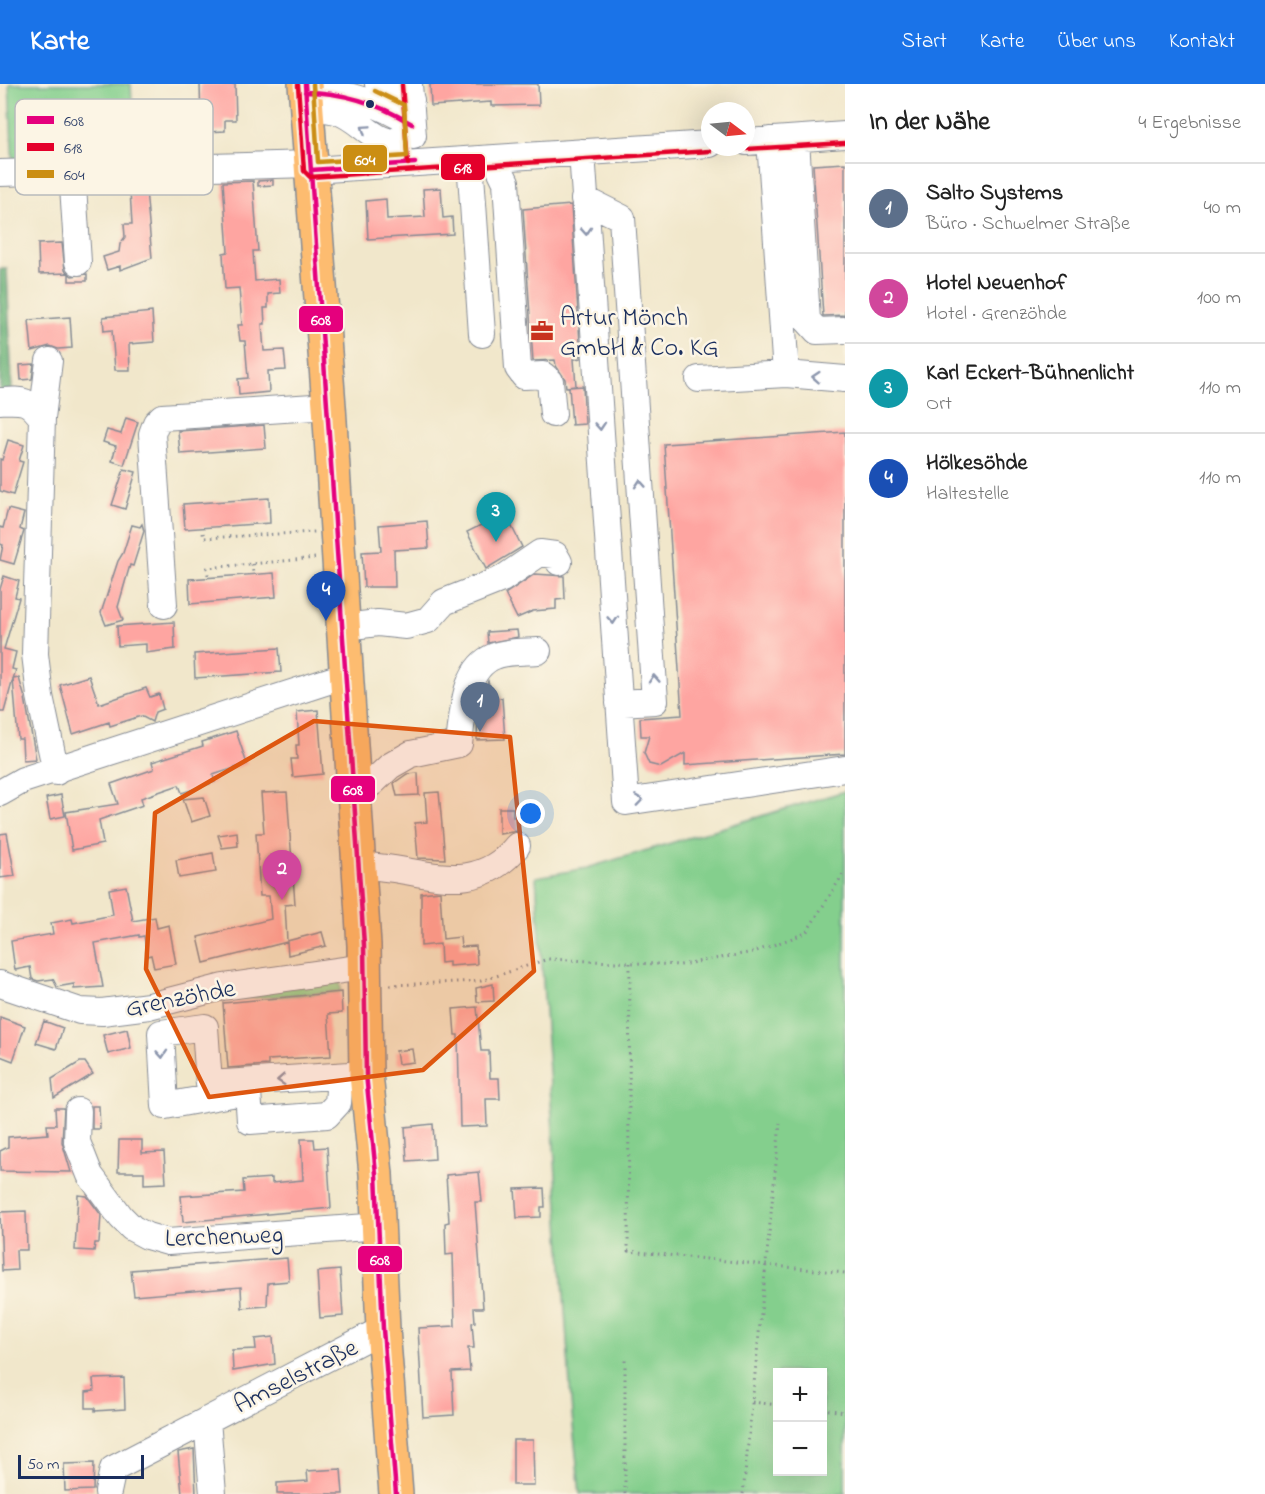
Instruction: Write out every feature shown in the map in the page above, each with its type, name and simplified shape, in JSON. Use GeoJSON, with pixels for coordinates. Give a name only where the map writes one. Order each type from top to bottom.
{"type":"FeatureCollection","features":[{"type":"Feature","properties":{"kind":"main road"},"geometry":{"type":"LineString","coordinates":[[305,95],[344,627],[364,966],[353,1075],[380,1226],[383,1329],[396,1494]]}},
{"type":"Feature","properties":{"kind":"street"},"geometry":{"type":"LineString","coordinates":[[378,84],[411,103]]}},
{"type":"Feature","properties":{"kind":"street"},"geometry":{"type":"LineString","coordinates":[[305,95],[340,112],[385,140],[397,141],[407,135],[411,103]]}},
{"type":"Feature","properties":{"kind":"street"},"geometry":{"type":"LineString","coordinates":[[411,103],[415,163]]}},
{"type":"Feature","properties":{"kind":"street"},"geometry":{"type":"LineString","coordinates":[[786,374],[758,141],[845,135]]}},
{"type":"Feature","properties":{"kind":"street"},"geometry":{"type":"LineString","coordinates":[[796,139],[807,320],[817,331],[845,330]]}},
{"type":"Feature","properties":{"kind":"street"},"geometry":{"type":"LineString","coordinates":[[213,169],[482,160],[701,145]]}},
{"type":"Feature","properties":{"kind":"street"},"geometry":{"type":"LineString","coordinates":[[582,152],[626,802],[845,769]]}},
{"type":"Feature","properties":{"kind":"street"},"geometry":{"type":"LineString","coordinates":[[482,160],[482,333]]}},
{"type":"Feature","properties":{"kind":"street"},"geometry":{"type":"LineString","coordinates":[[482,160],[506,182],[518,368],[525,376],[543,375],[550,381],[552,414]]}},
{"type":"Feature","properties":{"kind":"street"},"geometry":{"type":"LineString","coordinates":[[0,173],[15,173]]}},
{"type":"Feature","properties":{"kind":"street"},"geometry":{"type":"LineString","coordinates":[[74,195],[78,262]]}},
{"type":"Feature","properties":{"kind":"street"},"geometry":{"type":"LineString","coordinates":[[584,199],[622,218],[624,242],[655,701],[619,703]]}},
{"type":"Feature","properties":{"kind":"street"},"geometry":{"type":"LineString","coordinates":[[49,361],[42,418],[35,654],[40,696],[56,772]]}},
{"type":"Feature","properties":{"kind":"street"},"geometry":{"type":"LineString","coordinates":[[699,379],[786,374],[845,379]]}},
{"type":"Feature","properties":{"kind":"street"},"geometry":{"type":"LineString","coordinates":[[0,401],[20,400],[31,404],[42,418]]}},
{"type":"Feature","properties":{"kind":"street"},"geometry":{"type":"LineString","coordinates":[[164,605],[152,434],[156,423],[162,417],[329,406]]}},
{"type":"Feature","properties":{"kind":"street"},"geometry":{"type":"LineString","coordinates":[[344,627],[378,623],[406,626],[428,620],[444,603],[502,579],[540,553],[555,555],[559,562]]}},
{"type":"Feature","properties":{"kind":"street"},"geometry":{"type":"LineString","coordinates":[[354,786],[372,783],[390,766],[411,754],[459,744],[464,707],[474,670],[495,656],[538,651]]}},
{"type":"Feature","properties":{"kind":"street"},"geometry":{"type":"LineString","coordinates":[[0,793],[12,777],[56,772],[347,675]]}},
{"type":"Feature","properties":{"kind":"street"},"geometry":{"type":"LineString","coordinates":[[359,866],[381,866],[428,877],[454,879],[477,874],[504,862],[517,846]]}},
{"type":"Feature","properties":{"kind":"street","name":"Grenzöhde"},"geometry":{"type":"LineString","coordinates":[[0,984],[80,1011],[102,1012],[149,1006],[223,987],[364,966]]}},
{"type":"Feature","properties":{"kind":"street"},"geometry":{"type":"LineString","coordinates":[[353,1075],[338,1103],[327,1115],[250,1121],[249,1086],[353,1075]]}},
{"type":"Feature","properties":{"kind":"street","name":"Lerchenweg"},"geometry":{"type":"LineString","coordinates":[[78,1111],[77,1142],[82,1161],[121,1217],[147,1236],[168,1242],[380,1226]]}},
{"type":"Feature","properties":{"kind":"street","name":"Amselstraße"},"geometry":{"type":"LineString","coordinates":[[108,1492],[113,1469],[383,1329]]}},
{"type":"Feature","properties":{"kind":"street","name":"Amselstraße"},"geometry":{"type":"LineString","coordinates":[[207,1420],[213,1494]]}},
{"type":"Feature","properties":{"kind":"path"},"geometry":{"type":"LineString","coordinates":[[249,530],[249,536]]}},
{"type":"Feature","properties":{"kind":"path"},"geometry":{"type":"LineString","coordinates":[[203,533],[204,538],[249,536],[338,544]]}},
{"type":"Feature","properties":{"kind":"path"},"geometry":{"type":"LineString","coordinates":[[208,575],[207,568],[252,564],[338,544]]}},
{"type":"Feature","properties":{"kind":"path"},"geometry":{"type":"LineString","coordinates":[[252,564],[253,572]]}},
{"type":"Feature","properties":{"kind":"path"},"geometry":{"type":"LineString","coordinates":[[364,966],[481,981],[548,959],[680,965],[754,952],[806,933],[843,881],[845,871]]}},
{"type":"Feature","properties":{"kind":"path"},"geometry":{"type":"LineString","coordinates":[[630,963],[628,1251],[845,1273]]}},
{"type":"Feature","properties":{"kind":"path"},"geometry":{"type":"LineString","coordinates":[[743,1494],[764,1265],[780,1123]]}},
{"type":"Feature","properties":{"kind":"path"},"geometry":{"type":"LineString","coordinates":[[625,1359],[625,1494]]}},
{"type":"Feature","properties":{"kind":"path"},"geometry":{"type":"LineString","coordinates":[[752,1402],[773,1405]]}},
{"type":"Feature","properties":{"kind":"path"},"geometry":{"type":"LineString","coordinates":[[827,1410],[845,1412]]}},
{"type":"Feature","properties":{"kind":"highlighted area"},"geometry":{"type":"Polygon","coordinates":[[[314,721],[510,737],[534,971],[423,1070],[209,1097],[146,969],[155,813],[314,721]]]}},
{"type":"Feature","properties":{"kind":"green space"},"geometry":{"type":"Polygon","coordinates":[[[9,84],[131,84],[132,99],[15,99],[15,167],[13,167],[9,84]]]}},
{"type":"Feature","properties":{"kind":"green space"},"geometry":{"type":"Polygon","coordinates":[[[0,269],[7,269],[12,390],[0,391],[0,269]]]}},
{"type":"Feature","properties":{"kind":"green space"},"geometry":{"type":"Polygon","coordinates":[[[845,791],[845,1494],[580,1494],[572,1415],[536,877],[587,868],[845,791]]]}},
{"type":"Feature","properties":{"kind":"green space"},"geometry":{"type":"Polygon","coordinates":[[[340,977],[341,992],[223,1000],[227,993],[340,977]]]}},
{"type":"Feature","properties":{"kind":"building"},"geometry":{"type":"Polygon","coordinates":[[[200,84],[235,84],[236,120],[225,120],[225,131],[213,132],[213,99],[200,99],[200,84]]]}},
{"type":"Feature","properties":{"kind":"building"},"geometry":{"type":"Polygon","coordinates":[[[430,84],[538,84],[539,105],[491,106],[491,102],[431,106],[430,84]]]}},
{"type":"Feature","properties":{"kind":"building"},"geometry":{"type":"Polygon","coordinates":[[[845,163],[845,315],[823,316],[813,165],[845,163]]]}},
{"type":"Feature","properties":{"kind":"building"},"geometry":{"type":"Polygon","coordinates":[[[273,180],[273,185],[258,186],[258,181],[273,180]]]}},
{"type":"Feature","properties":{"kind":"building"},"geometry":{"type":"Polygon","coordinates":[[[253,181],[258,251],[253,251],[255,281],[279,279],[280,293],[268,294],[268,308],[264,308],[265,324],[262,324],[264,351],[284,350],[286,370],[268,371],[269,392],[239,395],[238,379],[248,378],[245,341],[240,341],[238,325],[242,325],[239,288],[225,289],[223,253],[228,252],[223,182],[253,181]]]}},
{"type":"Feature","properties":{"kind":"building"},"geometry":{"type":"Polygon","coordinates":[[[441,188],[443,218],[452,217],[453,234],[368,239],[366,201],[386,199],[387,219],[425,217],[423,189],[441,188]]]}},
{"type":"Feature","properties":{"kind":"building"},"geometry":{"type":"Polygon","coordinates":[[[130,195],[146,195],[152,258],[120,270],[120,266],[107,270],[103,257],[119,252],[120,244],[125,237],[124,224],[132,224],[130,195]]]}},
{"type":"Feature","properties":{"kind":"building"},"geometry":{"type":"Polygon","coordinates":[[[571,205],[581,358],[574,359],[576,386],[566,387],[565,379],[556,366],[555,360],[533,361],[523,209],[571,205]]]}},
{"type":"Feature","properties":{"kind":"building"},"geometry":{"type":"Polygon","coordinates":[[[62,243],[65,270],[69,273],[39,274],[38,244],[62,243]]]}},
{"type":"Feature","properties":{"kind":"building"},"geometry":{"type":"Polygon","coordinates":[[[69,273],[72,276],[87,274],[87,281],[69,281],[69,273]]]}},
{"type":"Feature","properties":{"kind":"building"},"geometry":{"type":"Polygon","coordinates":[[[152,312],[154,342],[129,344],[130,370],[115,370],[112,330],[104,331],[103,317],[152,312]]]}},
{"type":"Feature","properties":{"kind":"building"},"geometry":{"type":"Polygon","coordinates":[[[70,317],[72,348],[58,349],[50,346],[32,351],[29,320],[70,317]]]}},
{"type":"Feature","properties":{"kind":"building"},"geometry":{"type":"Polygon","coordinates":[[[34,364],[32,379],[21,380],[20,365],[34,364]]]}},
{"type":"Feature","properties":{"kind":"building"},"geometry":{"type":"Polygon","coordinates":[[[583,386],[585,424],[572,425],[569,387],[583,386]]]}},
{"type":"Feature","properties":{"kind":"building"},"geometry":{"type":"Polygon","coordinates":[[[126,418],[138,422],[124,465],[112,461],[116,446],[103,442],[107,430],[121,434],[126,418]]]}},
{"type":"Feature","properties":{"kind":"building"},"geometry":{"type":"Polygon","coordinates":[[[264,425],[266,448],[180,454],[178,431],[264,425]]]}},
{"type":"Feature","properties":{"kind":"building"},"geometry":{"type":"Polygon","coordinates":[[[845,432],[845,754],[685,765],[685,753],[661,767],[649,764],[644,753],[649,736],[641,736],[640,718],[682,715],[664,444],[845,432]]]}},
{"type":"Feature","properties":{"kind":"building"},"geometry":{"type":"Polygon","coordinates":[[[8,440],[24,445],[19,461],[23,462],[13,495],[0,491],[0,459],[2,460],[8,440]]]}},
{"type":"Feature","properties":{"kind":"building"},"geometry":{"type":"Polygon","coordinates":[[[124,469],[136,472],[125,509],[112,505],[124,469]]]}},
{"type":"Feature","properties":{"kind":"building"},"geometry":{"type":"Polygon","coordinates":[[[269,498],[270,523],[185,529],[183,504],[269,498]]]}},
{"type":"Feature","properties":{"kind":"building"},"geometry":{"type":"Polygon","coordinates":[[[8,509],[24,513],[20,529],[24,531],[14,564],[0,560],[3,545],[0,544],[0,527],[3,528],[8,509]]]}},
{"type":"Feature","properties":{"kind":"building"},"geometry":{"type":"Polygon","coordinates":[[[505,513],[522,547],[486,569],[467,532],[505,513]]]}},
{"type":"Feature","properties":{"kind":"building"},"geometry":{"type":"Polygon","coordinates":[[[427,521],[429,548],[394,550],[395,587],[364,587],[362,552],[381,551],[379,525],[427,521]]]}},
{"type":"Feature","properties":{"kind":"building"},"geometry":{"type":"Polygon","coordinates":[[[142,524],[144,531],[133,566],[130,565],[118,607],[123,620],[106,625],[101,613],[118,561],[132,525],[140,527],[142,524]]]}},
{"type":"Feature","properties":{"kind":"building"},"geometry":{"type":"Polygon","coordinates":[[[274,573],[276,597],[190,604],[189,579],[274,573]]]}},
{"type":"Feature","properties":{"kind":"building"},"geometry":{"type":"Polygon","coordinates":[[[535,574],[564,576],[565,599],[556,600],[556,609],[533,611],[517,618],[505,594],[535,574]]]}},
{"type":"Feature","properties":{"kind":"building"},"geometry":{"type":"Polygon","coordinates":[[[4,576],[19,581],[15,597],[19,598],[4,649],[16,652],[12,669],[16,670],[4,712],[0,712],[0,589],[4,576]]]}},
{"type":"Feature","properties":{"kind":"building"},"geometry":{"type":"Polygon","coordinates":[[[174,622],[175,649],[146,653],[146,644],[118,646],[117,626],[174,622]]]}},
{"type":"Feature","properties":{"kind":"building"},"geometry":{"type":"Polygon","coordinates":[[[517,630],[518,637],[488,643],[487,632],[517,630]]]}},
{"type":"Feature","properties":{"kind":"building"},"geometry":{"type":"Polygon","coordinates":[[[279,648],[281,672],[195,678],[194,654],[279,648]]]}},
{"type":"Feature","properties":{"kind":"building"},"geometry":{"type":"Polygon","coordinates":[[[89,676],[99,704],[146,688],[150,697],[159,694],[163,709],[155,712],[152,722],[141,716],[110,726],[109,722],[73,734],[60,685],[89,676]]]}},
{"type":"Feature","properties":{"kind":"building"},"geometry":{"type":"Polygon","coordinates":[[[19,678],[25,698],[36,759],[23,760],[22,739],[18,739],[13,679],[19,678]]]}},
{"type":"Feature","properties":{"kind":"building"},"geometry":{"type":"Polygon","coordinates":[[[488,681],[494,699],[502,698],[505,739],[477,740],[478,709],[488,681]]]}},
{"type":"Feature","properties":{"kind":"building"},"geometry":{"type":"Polygon","coordinates":[[[318,710],[323,774],[293,777],[291,759],[297,759],[296,745],[299,745],[297,712],[318,710]]]}},
{"type":"Feature","properties":{"kind":"building"},"geometry":{"type":"Polygon","coordinates":[[[236,731],[247,764],[213,775],[215,782],[182,793],[179,785],[141,798],[143,805],[99,820],[103,844],[72,850],[66,812],[118,804],[111,784],[154,769],[152,762],[203,746],[202,742],[236,731]]]}},
{"type":"Feature","properties":{"kind":"building"},"geometry":{"type":"Polygon","coordinates":[[[418,773],[419,795],[397,796],[394,783],[407,774],[418,773]]]}},
{"type":"Feature","properties":{"kind":"building"},"geometry":{"type":"Polygon","coordinates":[[[287,792],[295,904],[285,905],[287,941],[322,932],[326,946],[288,955],[287,942],[204,963],[198,937],[271,919],[269,896],[260,896],[256,833],[264,833],[261,793],[287,792]]]}},
{"type":"Feature","properties":{"kind":"building"},"geometry":{"type":"Polygon","coordinates":[[[439,792],[445,859],[418,858],[415,823],[427,822],[425,793],[439,792]]]}},
{"type":"Feature","properties":{"kind":"building"},"geometry":{"type":"Polygon","coordinates":[[[61,795],[65,816],[50,819],[46,798],[61,795]]]}},
{"type":"Feature","properties":{"kind":"building"},"geometry":{"type":"Polygon","coordinates":[[[204,797],[210,816],[191,822],[183,799],[204,797]]]}},
{"type":"Feature","properties":{"kind":"building"},"geometry":{"type":"Polygon","coordinates":[[[499,808],[513,808],[513,817],[517,817],[518,831],[499,834],[499,808]]]}},
{"type":"Feature","properties":{"kind":"building"},"geometry":{"type":"Polygon","coordinates":[[[237,832],[238,846],[222,848],[218,835],[237,832]]]}},
{"type":"Feature","properties":{"kind":"building"},"geometry":{"type":"Polygon","coordinates":[[[7,833],[15,876],[0,878],[0,834],[7,833]]]}},
{"type":"Feature","properties":{"kind":"building"},"geometry":{"type":"Polygon","coordinates":[[[213,853],[216,872],[179,878],[176,860],[213,853]]]}},
{"type":"Feature","properties":{"kind":"building"},"geometry":{"type":"Polygon","coordinates":[[[126,886],[133,921],[155,917],[157,928],[169,925],[176,964],[154,968],[151,955],[147,956],[144,936],[139,937],[139,935],[95,943],[103,987],[74,989],[74,984],[57,987],[53,979],[38,981],[32,979],[30,967],[15,970],[11,941],[53,934],[51,923],[72,919],[73,923],[113,915],[109,889],[126,886]]]}},
{"type":"Feature","properties":{"kind":"building"},"geometry":{"type":"Polygon","coordinates":[[[440,891],[443,939],[460,937],[461,947],[476,946],[477,964],[449,966],[449,962],[441,963],[440,944],[421,946],[421,893],[440,891]]]}},
{"type":"Feature","properties":{"kind":"building"},"geometry":{"type":"Polygon","coordinates":[[[493,984],[494,1001],[477,1002],[476,988],[493,984]]]}},
{"type":"Feature","properties":{"kind":"building"},"geometry":{"type":"Polygon","coordinates":[[[341,992],[342,1013],[328,1014],[331,1056],[268,1060],[268,1065],[228,1068],[223,1003],[341,992]]]}},
{"type":"Feature","properties":{"kind":"building"},"geometry":{"type":"Polygon","coordinates":[[[477,1007],[481,1051],[489,1051],[490,1078],[499,1078],[500,1099],[486,1099],[487,1126],[460,1127],[458,1035],[455,1035],[453,1009],[477,1007]]]}},
{"type":"Feature","properties":{"kind":"building"},"geometry":{"type":"Polygon","coordinates":[[[0,1017],[25,1026],[13,1061],[0,1056],[0,1017]]]}},
{"type":"Feature","properties":{"kind":"building"},"geometry":{"type":"Polygon","coordinates":[[[44,1021],[63,1028],[56,1049],[36,1043],[44,1021]]]}},
{"type":"Feature","properties":{"kind":"building"},"geometry":{"type":"Polygon","coordinates":[[[127,1029],[131,1048],[108,1054],[103,1035],[127,1029]]]}},
{"type":"Feature","properties":{"kind":"building"},"geometry":{"type":"Polygon","coordinates":[[[412,1049],[414,1062],[398,1064],[396,1051],[412,1049]]]}},
{"type":"Feature","properties":{"kind":"building"},"geometry":{"type":"Polygon","coordinates":[[[80,1062],[85,1062],[93,1074],[54,1098],[52,1079],[80,1062]]]}},
{"type":"Feature","properties":{"kind":"building"},"geometry":{"type":"Polygon","coordinates":[[[92,1106],[99,1106],[100,1129],[92,1129],[92,1106]]]}},
{"type":"Feature","properties":{"kind":"building"},"geometry":{"type":"Polygon","coordinates":[[[55,1108],[64,1108],[62,1142],[71,1172],[0,1171],[0,1151],[8,1147],[8,1137],[48,1134],[47,1125],[56,1125],[55,1108]]]}},
{"type":"Feature","properties":{"kind":"building"},"geometry":{"type":"Polygon","coordinates":[[[433,1124],[435,1159],[407,1161],[405,1127],[433,1124]]]}},
{"type":"Feature","properties":{"kind":"building"},"geometry":{"type":"Polygon","coordinates":[[[301,1139],[314,1139],[315,1148],[327,1147],[331,1208],[183,1222],[181,1196],[244,1192],[243,1180],[272,1178],[272,1183],[303,1180],[301,1139]]]}},
{"type":"Feature","properties":{"kind":"building"},"geometry":{"type":"Polygon","coordinates":[[[119,1140],[142,1140],[142,1153],[164,1152],[166,1183],[144,1184],[144,1172],[118,1172],[119,1140]]]}},
{"type":"Feature","properties":{"kind":"building"},"geometry":{"type":"Polygon","coordinates":[[[479,1172],[482,1202],[475,1202],[483,1308],[474,1308],[475,1322],[472,1323],[474,1348],[468,1348],[470,1371],[452,1372],[454,1415],[423,1417],[418,1328],[455,1326],[453,1254],[446,1255],[445,1223],[449,1222],[446,1175],[479,1172]]]}},
{"type":"Feature","properties":{"kind":"building"},"geometry":{"type":"Polygon","coordinates":[[[544,1188],[545,1207],[541,1207],[541,1217],[517,1218],[515,1189],[544,1188]]]}},
{"type":"Feature","properties":{"kind":"building"},"geometry":{"type":"Polygon","coordinates":[[[78,1195],[87,1196],[101,1215],[99,1243],[95,1243],[94,1251],[75,1250],[78,1195]]]}},
{"type":"Feature","properties":{"kind":"building"},"geometry":{"type":"Polygon","coordinates":[[[26,1211],[27,1250],[16,1250],[17,1270],[2,1271],[0,1212],[26,1211]]]}},
{"type":"Feature","properties":{"kind":"building"},"geometry":{"type":"Polygon","coordinates":[[[287,1258],[289,1281],[268,1283],[267,1306],[242,1308],[241,1287],[134,1296],[131,1270],[287,1258]]]}},
{"type":"Feature","properties":{"kind":"building"},"geometry":{"type":"Polygon","coordinates":[[[340,1270],[343,1316],[320,1318],[317,1272],[340,1270]]]}},
{"type":"Feature","properties":{"kind":"building"},"geometry":{"type":"Polygon","coordinates":[[[273,1337],[275,1364],[233,1371],[232,1350],[256,1349],[255,1339],[273,1337]]]}},
{"type":"Feature","properties":{"kind":"building"},"geometry":{"type":"Polygon","coordinates":[[[124,1378],[125,1409],[95,1411],[95,1408],[86,1408],[86,1392],[94,1391],[93,1379],[124,1378]]]}},
{"type":"Feature","properties":{"kind":"building"},"geometry":{"type":"Polygon","coordinates":[[[513,1440],[533,1440],[534,1485],[513,1485],[513,1440]]]}},
{"type":"Feature","properties":{"kind":"building"},"geometry":{"type":"Polygon","coordinates":[[[194,1449],[196,1494],[182,1494],[178,1452],[194,1449]]]}},
{"type":"Feature","properties":{"kind":"building"},"geometry":{"type":"Polygon","coordinates":[[[94,1463],[93,1490],[65,1491],[64,1464],[94,1463]]]}},
{"type":"Feature","properties":{"kind":"building"},"geometry":{"type":"Polygon","coordinates":[[[341,1469],[343,1494],[277,1494],[277,1483],[308,1481],[307,1471],[341,1469]]]}},
{"type":"Feature","properties":{"kind":"transit line","name":"608"},"geometry":{"type":"LineString","coordinates":[[305,84],[364,945],[366,1074],[376,1174],[383,1329],[396,1494]]}},
{"type":"Feature","properties":{"kind":"transit line","name":"604"},"geometry":{"type":"LineString","coordinates":[[313,84],[318,162],[407,156],[404,105],[375,91]]}},
{"type":"Feature","properties":{"kind":"transit line","name":"618"},"geometry":{"type":"LineString","coordinates":[[298,85],[304,171],[310,177],[701,152]]}},
{"type":"Feature","properties":{"kind":"transit line","name":"618"},"geometry":{"type":"LineString","coordinates":[[402,85],[408,164]]}},
{"type":"Feature","properties":{"kind":"transit line","name":"608"},"geometry":{"type":"LineString","coordinates":[[305,92],[334,94],[361,100],[412,124]]}},
{"type":"Feature","properties":{"kind":"transit line","name":"618"},"geometry":{"type":"LineString","coordinates":[[755,149],[845,143]]}},
{"type":"Feature","properties":{"kind":"transit line","name":"608"},"geometry":{"type":"LineString","coordinates":[[311,170],[415,163]]}},
{"type":"Feature","properties":{"kind":"place","name":"Artur Mönch GmbH & Co. KG"},"geometry":{"type":"Point","coordinates":[542,331]}},
{"type":"Feature","properties":{"kind":"place","name":"Karl Eckert-Bühnenlicht"},"geometry":{"type":"Point","coordinates":[496,542]}},
{"type":"Feature","properties":{"kind":"place","name":"Hölkesöhde"},"geometry":{"type":"Point","coordinates":[326,621]}},
{"type":"Feature","properties":{"kind":"place","name":"Salto Systems"},"geometry":{"type":"Point","coordinates":[480,732]}},
{"type":"Feature","properties":{"kind":"place","name":"Hotel Neuenhof"},"geometry":{"type":"Point","coordinates":[282,900]}}]}
